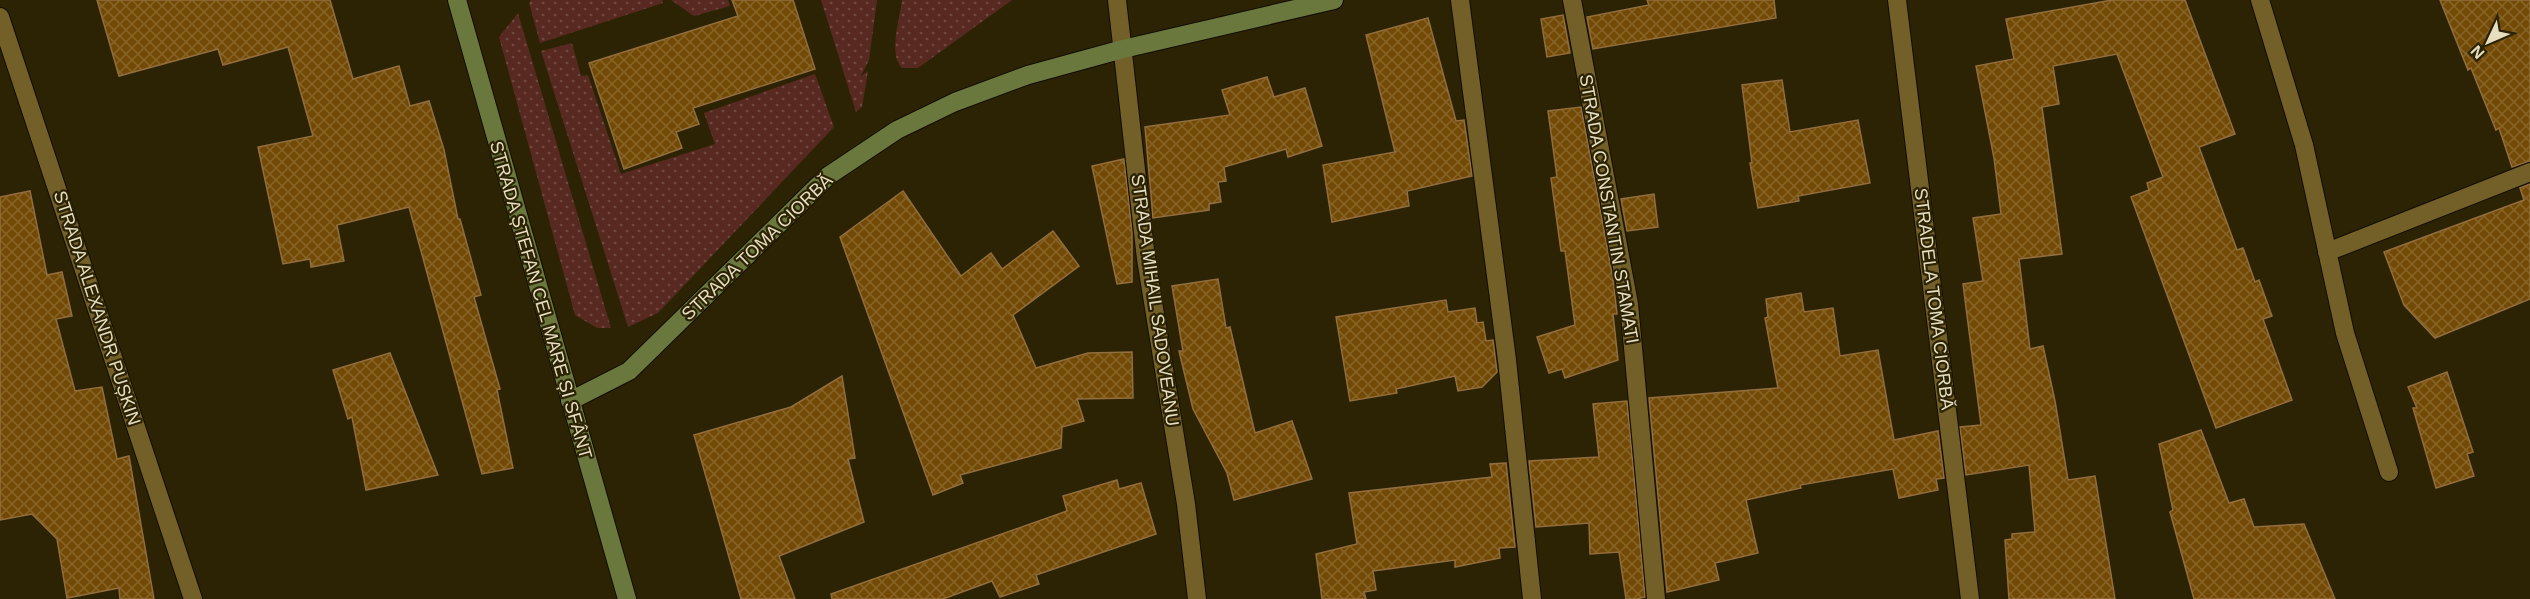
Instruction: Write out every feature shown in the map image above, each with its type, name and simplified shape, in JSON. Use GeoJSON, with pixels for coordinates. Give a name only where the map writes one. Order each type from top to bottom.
{"type":"FeatureCollection","features":[{"type":"Feature","properties":{"kind":"street","name":"STRADA ȘTEFAN CEL MARE ȘI SFÂNT"},"geometry":{"type":"LineString","coordinates":[[457,0],[627,599]]}},
{"type":"Feature","properties":{"kind":"street","name":"STRADA MIHAIL SADOVEANU"},"geometry":{"type":"LineString","coordinates":[[1117,0],[1146,259],[1185,504],[1197,599]]}},
{"type":"Feature","properties":{"kind":"street","name":"STRADA TOMA CIORBĂ"},"geometry":{"type":"LineString","coordinates":[[570,401],[629,371],[828,176],[897,130],[955,102],[1018,79],[1123,49],[1334,0]]}},
{"type":"Feature","properties":{"kind":"street"},"geometry":{"type":"LineString","coordinates":[[1460,0],[1504,337],[1532,599]]}},
{"type":"Feature","properties":{"kind":"street","name":"STRADA CONSTANTIN STAMATI"},"geometry":{"type":"LineString","coordinates":[[1572,0],[1629,304],[1656,599]]}},
{"type":"Feature","properties":{"kind":"street","name":"STRADELA TOMA CIORBĂ"},"geometry":{"type":"LineString","coordinates":[[1897,0],[1970,599]]}},
{"type":"Feature","properties":{"kind":"street"},"geometry":{"type":"LineString","coordinates":[[2260,0],[2304,145],[2344,333],[2389,472]]}},
{"type":"Feature","properties":{"kind":"street","name":"STRADA ALEXANDR PUȘKIN"},"geometry":{"type":"LineString","coordinates":[[0,17],[193,599]]}},
{"type":"Feature","properties":{"kind":"street"},"geometry":{"type":"LineString","coordinates":[[2326,252],[2530,172]]}},
{"type":"Feature","properties":{"kind":"shaded area"},"geometry":{"type":"Polygon","coordinates":[[[531,0],[662,0],[663,3],[540,43],[529,3],[531,0]]]}},
{"type":"Feature","properties":{"kind":"shaded area"},"geometry":{"type":"Polygon","coordinates":[[[671,0],[728,0],[730,6],[694,16],[671,0]]]}},
{"type":"Feature","properties":{"kind":"shaded area"},"geometry":{"type":"Polygon","coordinates":[[[821,0],[877,0],[869,60],[861,76],[868,71],[862,107],[856,112],[821,0]]]}},
{"type":"Feature","properties":{"kind":"shaded area"},"geometry":{"type":"Polygon","coordinates":[[[902,0],[1012,0],[918,68],[902,68],[898,62],[895,45],[902,0]]]}},
{"type":"Feature","properties":{"kind":"shaded area"},"geometry":{"type":"Polygon","coordinates":[[[518,13],[611,328],[597,328],[575,315],[499,37],[518,13]]]}},
{"type":"Feature","properties":{"kind":"shaded area"},"geometry":{"type":"Polygon","coordinates":[[[572,43],[581,76],[588,75],[621,174],[715,144],[704,113],[815,74],[834,127],[658,313],[628,327],[541,51],[572,43]]]}},
{"type":"Feature","properties":{"kind":"building"},"geometry":{"type":"Polygon","coordinates":[[[97,0],[330,0],[353,79],[399,66],[410,106],[429,101],[444,150],[458,219],[460,219],[481,295],[474,297],[500,389],[497,390],[513,468],[482,474],[409,207],[337,225],[344,261],[311,267],[310,259],[283,264],[258,147],[313,136],[288,47],[223,65],[218,49],[119,76],[97,0]]]}},
{"type":"Feature","properties":{"kind":"building"},"geometry":{"type":"Polygon","coordinates":[[[732,0],[793,0],[815,69],[693,108],[699,124],[676,132],[682,148],[624,169],[589,63],[738,16],[732,0]]]}},
{"type":"Feature","properties":{"kind":"building"},"geometry":{"type":"Polygon","coordinates":[[[1647,0],[1774,0],[1776,18],[1593,49],[1587,17],[1649,5],[1647,0]]]}},
{"type":"Feature","properties":{"kind":"building"},"geometry":{"type":"Polygon","coordinates":[[[2112,0],[2185,0],[2235,134],[2199,147],[2237,250],[2243,248],[2255,282],[2259,280],[2272,316],[2263,319],[2292,400],[2216,428],[2131,197],[2149,190],[2147,183],[2163,177],[2117,54],[2053,66],[2059,104],[2042,107],[2062,254],[2019,259],[2030,349],[2043,346],[2068,480],[2095,476],[2115,599],[2009,599],[2005,540],[2012,539],[2012,534],[2035,532],[2029,465],[1966,475],[1960,427],[1981,425],[1963,284],[1983,281],[1973,218],[2001,214],[1994,158],[1976,66],[2014,59],[2006,19],[2112,0]]]}},
{"type":"Feature","properties":{"kind":"building"},"geometry":{"type":"Polygon","coordinates":[[[2440,0],[2530,0],[2530,161],[2512,167],[2499,128],[2496,130],[2471,68],[2468,70],[2440,0]]]}},
{"type":"Feature","properties":{"kind":"building"},"geometry":{"type":"Polygon","coordinates":[[[1563,15],[1570,53],[1547,57],[1541,19],[1563,15]]]}},
{"type":"Feature","properties":{"kind":"building"},"geometry":{"type":"Polygon","coordinates":[[[1428,18],[1456,121],[1464,120],[1472,176],[1407,191],[1409,206],[1332,222],[1323,165],[1395,152],[1366,35],[1428,18]]]}},
{"type":"Feature","properties":{"kind":"building"},"geometry":{"type":"Polygon","coordinates":[[[1267,77],[1274,97],[1305,88],[1322,146],[1288,157],[1286,149],[1224,167],[1226,181],[1218,182],[1221,202],[1209,204],[1209,210],[1153,218],[1145,127],[1230,115],[1222,90],[1267,77]]]}},
{"type":"Feature","properties":{"kind":"building"},"geometry":{"type":"Polygon","coordinates":[[[1782,80],[1790,132],[1858,120],[1870,183],[1798,196],[1799,201],[1758,208],[1750,163],[1752,163],[1742,85],[1782,80]]]}},
{"type":"Feature","properties":{"kind":"building"},"geometry":{"type":"Polygon","coordinates":[[[1581,107],[1613,279],[1617,314],[1613,314],[1618,360],[1565,378],[1562,369],[1549,373],[1537,337],[1575,325],[1565,251],[1561,251],[1551,178],[1557,177],[1548,111],[1581,107]]]}},
{"type":"Feature","properties":{"kind":"building"},"geometry":{"type":"Polygon","coordinates":[[[1124,159],[1132,232],[1132,282],[1117,284],[1092,166],[1124,159]]]}},
{"type":"Feature","properties":{"kind":"building"},"geometry":{"type":"Polygon","coordinates":[[[2530,184],[2530,299],[2435,338],[2404,305],[2384,252],[2524,200],[2520,188],[2530,184]]]}},
{"type":"Feature","properties":{"kind":"building"},"geometry":{"type":"Polygon","coordinates":[[[30,191],[47,275],[62,272],[72,316],[56,319],[75,391],[102,387],[117,459],[129,456],[154,599],[120,599],[119,588],[67,598],[57,539],[32,514],[0,520],[0,197],[30,191]]]}},
{"type":"Feature","properties":{"kind":"building"},"geometry":{"type":"Polygon","coordinates":[[[903,191],[961,276],[991,253],[1002,269],[1053,231],[1079,266],[1013,315],[1036,368],[1088,353],[1132,352],[1133,398],[1077,399],[1084,421],[1062,427],[1061,448],[960,475],[963,483],[933,495],[840,237],[903,191]]]}},
{"type":"Feature","properties":{"kind":"building"},"geometry":{"type":"Polygon","coordinates":[[[1654,194],[1658,227],[1627,231],[1621,199],[1654,194]]]}},
{"type":"Feature","properties":{"kind":"building"},"geometry":{"type":"Polygon","coordinates":[[[1218,279],[1226,328],[1230,327],[1255,433],[1292,421],[1312,479],[1234,500],[1227,473],[1193,409],[1179,351],[1183,351],[1172,286],[1218,279]]]}},
{"type":"Feature","properties":{"kind":"building"},"geometry":{"type":"Polygon","coordinates":[[[1801,293],[1804,312],[1833,308],[1840,356],[1878,350],[1894,440],[1938,431],[1944,478],[1936,479],[1938,490],[1899,498],[1893,469],[1800,485],[1801,488],[1746,500],[1758,553],[1715,563],[1719,580],[1667,592],[1649,398],[1778,388],[1765,318],[1768,317],[1766,299],[1801,293]]]}},
{"type":"Feature","properties":{"kind":"building"},"geometry":{"type":"Polygon","coordinates":[[[1446,300],[1448,312],[1475,308],[1477,323],[1483,322],[1486,341],[1493,340],[1497,372],[1482,387],[1458,391],[1455,376],[1396,389],[1397,393],[1350,401],[1336,317],[1446,300]]]}},
{"type":"Feature","properties":{"kind":"building"},"geometry":{"type":"Polygon","coordinates":[[[390,353],[438,475],[366,490],[352,417],[348,419],[333,370],[390,353]]]}},
{"type":"Feature","properties":{"kind":"building"},"geometry":{"type":"Polygon","coordinates":[[[2447,372],[2473,452],[2467,454],[2474,476],[2436,488],[2413,408],[2417,408],[2408,387],[2447,372]]]}},
{"type":"Feature","properties":{"kind":"building"},"geometry":{"type":"Polygon","coordinates":[[[842,376],[855,458],[848,459],[864,522],[779,556],[795,599],[741,599],[694,435],[791,407],[842,376]]]}},
{"type":"Feature","properties":{"kind":"building"},"geometry":{"type":"Polygon","coordinates":[[[1627,401],[1645,597],[1636,599],[1626,599],[1619,552],[1590,554],[1589,523],[1536,527],[1529,461],[1599,457],[1593,404],[1627,401]]]}},
{"type":"Feature","properties":{"kind":"building"},"geometry":{"type":"Polygon","coordinates":[[[2201,430],[2229,503],[2244,499],[2254,527],[2304,524],[2335,599],[2194,599],[2170,512],[2173,510],[2159,444],[2201,430]]]}},
{"type":"Feature","properties":{"kind":"building"},"geometry":{"type":"Polygon","coordinates":[[[1506,463],[1515,547],[1499,548],[1500,558],[1455,567],[1455,560],[1373,571],[1376,590],[1364,592],[1366,599],[1322,599],[1316,554],[1357,544],[1349,493],[1492,477],[1490,464],[1506,463]]]}},
{"type":"Feature","properties":{"kind":"building"},"geometry":{"type":"Polygon","coordinates":[[[1117,480],[1119,489],[1141,483],[1156,534],[1036,575],[1039,584],[1000,597],[992,581],[943,599],[832,599],[831,594],[1067,511],[1063,496],[1117,480]]]}}]}
